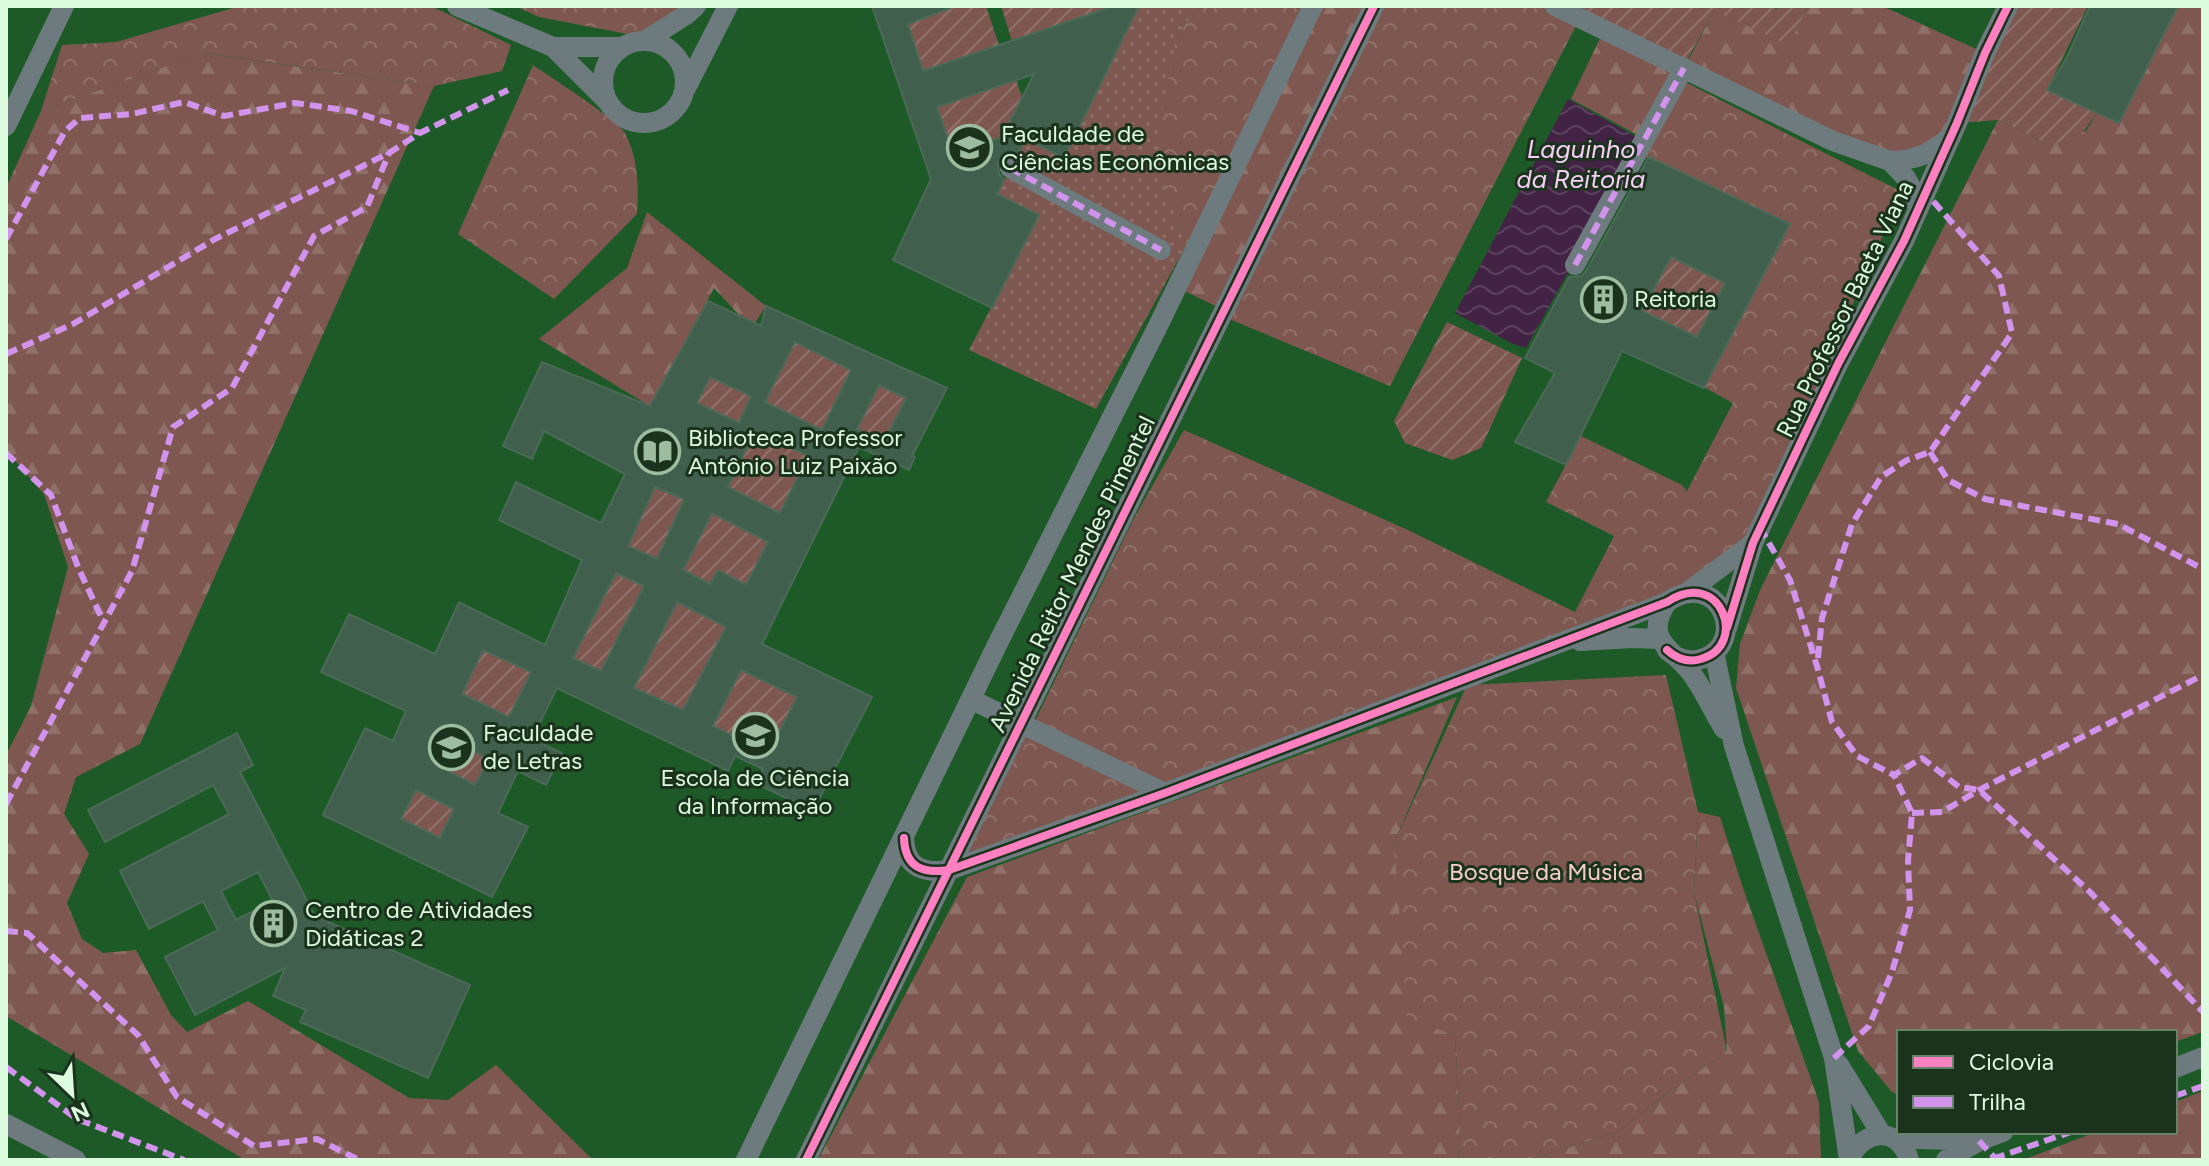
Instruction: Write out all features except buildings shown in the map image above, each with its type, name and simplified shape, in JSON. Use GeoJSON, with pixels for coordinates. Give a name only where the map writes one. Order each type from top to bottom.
{"type":"FeatureCollection","features":[{"type":"Feature","properties":{"kind":"street"},"geometry":{"type":"LineString","coordinates":[[6,126],[64,6]]}},
{"type":"Feature","properties":{"kind":"street"},"geometry":{"type":"LineString","coordinates":[[457,6],[553,47],[615,112],[637,123],[661,120],[681,103],[728,6]]}},
{"type":"Feature","properties":{"kind":"street"},"geometry":{"type":"LineString","coordinates":[[553,47],[622,47],[646,40],[696,6]]}},
{"type":"Feature","properties":{"kind":"street","name":"Avenida Reitor Mendes Pimentel"},"geometry":{"type":"LineString","coordinates":[[746,1160],[1313,6]]}},
{"type":"Feature","properties":{"kind":"street","name":"Avenida Reitor Mendes Pimentel"},"geometry":{"type":"LineString","coordinates":[[806,1160],[1374,6]]}},
{"type":"Feature","properties":{"kind":"street"},"geometry":{"type":"LineString","coordinates":[[1555,6],[1833,141],[1890,161],[1912,160],[1925,155],[1952,137]]}},
{"type":"Feature","properties":{"kind":"street","name":"Rua Professor Baeta Viana"},"geometry":{"type":"LineString","coordinates":[[1726,632],[1753,543],[1838,364],[1904,241],[2008,6]]}},
{"type":"Feature","properties":{"kind":"street"},"geometry":{"type":"LineString","coordinates":[[646,40],[667,48],[677,57],[683,68],[684,94]]}},
{"type":"Feature","properties":{"kind":"street"},"geometry":{"type":"LineString","coordinates":[[607,101],[603,90],[606,65],[622,47]]}},
{"type":"Feature","properties":{"kind":"street"},"geometry":{"type":"LineString","coordinates":[[1575,265],[1684,68]]}},
{"type":"Feature","properties":{"kind":"street"},"geometry":{"type":"LineString","coordinates":[[1890,161],[1922,201]]}},
{"type":"Feature","properties":{"kind":"street"},"geometry":{"type":"LineString","coordinates":[[1010,168],[1161,250]]}},
{"type":"Feature","properties":{"kind":"street","name":"Rua Professor Baeta Viana"},"geometry":{"type":"LineString","coordinates":[[1689,591],[1753,543]]}},
{"type":"Feature","properties":{"kind":"street"},"geometry":{"type":"LineString","coordinates":[[904,838],[911,862],[921,870],[949,870],[1165,793],[1689,591],[1713,598],[1726,619],[1722,643],[1714,652],[1696,660],[1685,660],[1675,657],[1663,645],[1657,626],[1667,602]]}},
{"type":"Feature","properties":{"kind":"street"},"geometry":{"type":"LineString","coordinates":[[1556,644],[1632,638],[1663,645],[1691,673],[1734,746]]}},
{"type":"Feature","properties":{"kind":"street"},"geometry":{"type":"LineString","coordinates":[[1714,652],[1734,746],[1834,1058],[1849,1160]]}},
{"type":"Feature","properties":{"kind":"street"},"geometry":{"type":"LineString","coordinates":[[972,700],[1165,793]]}},
{"type":"Feature","properties":{"kind":"street"},"geometry":{"type":"LineString","coordinates":[[2177,1067],[2203,1057]]}},
{"type":"Feature","properties":{"kind":"street"},"geometry":{"type":"LineString","coordinates":[[1834,1058],[1888,1136],[1902,1144],[1909,1160]]}},
{"type":"Feature","properties":{"kind":"street"},"geometry":{"type":"LineString","coordinates":[[6,1124],[76,1160]]}},
{"type":"Feature","properties":{"kind":"street"},"geometry":{"type":"LineString","coordinates":[[1946,1160],[1998,1134]]}},
{"type":"Feature","properties":{"kind":"street"},"geometry":{"type":"LineString","coordinates":[[1849,1160],[1860,1142],[1872,1136],[1979,1141]]}},
{"type":"Feature","properties":{"kind":"shaded area"},"geometry":{"type":"Polygon","coordinates":[[[6,6],[2203,6],[2203,1160],[6,1160],[6,6]]]}},
{"type":"Feature","properties":{"kind":"green space"},"geometry":{"type":"Polygon","coordinates":[[[240,6],[431,6],[511,45],[502,71],[434,86],[203,53],[41,111],[62,45],[116,42],[240,6]]]}},
{"type":"Feature","properties":{"kind":"green space"},"geometry":{"type":"Polygon","coordinates":[[[515,6],[688,6],[643,37],[539,17],[515,6]]]}},
{"type":"Feature","properties":{"kind":"green space"},"geometry":{"type":"Polygon","coordinates":[[[955,6],[986,6],[999,45],[923,71],[908,24],[955,6]]]}},
{"type":"Feature","properties":{"kind":"green space"},"geometry":{"type":"Polygon","coordinates":[[[1001,6],[1114,6],[1012,41],[1001,6]]]}},
{"type":"Feature","properties":{"kind":"green space"},"geometry":{"type":"Polygon","coordinates":[[[1139,6],[1199,6],[1177,35],[1179,220],[1187,244],[1096,409],[969,350],[1039,216],[997,194],[1026,139],[1064,157],[1139,6]]]}},
{"type":"Feature","properties":{"kind":"green space"},"geometry":{"type":"Polygon","coordinates":[[[1199,6],[1313,6],[1187,244],[1164,184],[1162,112],[1177,35],[1199,6]]]}},
{"type":"Feature","properties":{"kind":"green space"},"geometry":{"type":"Polygon","coordinates":[[[1313,6],[1374,6],[1224,310],[1176,287],[1313,6]]]}},
{"type":"Feature","properties":{"kind":"green space"},"geometry":{"type":"Polygon","coordinates":[[[1374,6],[1554,6],[1580,18],[1390,386],[1222,316],[1374,6]]]}},
{"type":"Feature","properties":{"kind":"green space"},"geometry":{"type":"Polygon","coordinates":[[[1563,6],[1771,6],[1776,9],[1808,6],[1789,45],[1714,11],[1683,67],[1563,6]]]}},
{"type":"Feature","properties":{"kind":"green space"},"geometry":{"type":"Polygon","coordinates":[[[1808,6],[1882,6],[1985,53],[1952,137],[1890,161],[1684,69],[1645,139],[1571,99],[1603,32],[1684,68],[1714,11],[1789,44],[1808,6]]]}},
{"type":"Feature","properties":{"kind":"green space"},"geometry":{"type":"Polygon","coordinates":[[[2008,6],[2088,6],[2047,90],[2097,113],[2078,139],[2054,144],[2043,142],[1998,120],[1958,123],[2008,6]]]}},
{"type":"Feature","properties":{"kind":"green space"},"geometry":{"type":"Polygon","coordinates":[[[2178,6],[2203,6],[2203,1032],[2177,1041],[2177,1030],[1897,1030],[1897,1094],[1858,1051],[1736,688],[1740,644],[1760,590],[1998,120],[2043,142],[2086,131],[2097,113],[2119,123],[2178,6]]]}},
{"type":"Feature","properties":{"kind":"green space"},"geometry":{"type":"Polygon","coordinates":[[[202,53],[434,86],[140,744],[76,777],[64,814],[89,854],[67,903],[82,939],[103,953],[136,950],[171,1015],[187,1032],[248,1001],[409,1098],[448,1100],[496,1065],[593,1160],[245,1160],[6,1016],[6,755],[31,706],[68,567],[44,494],[6,450],[6,188],[41,111],[202,53]]]}},
{"type":"Feature","properties":{"kind":"green space"},"geometry":{"type":"Polygon","coordinates":[[[533,65],[620,127],[633,152],[637,173],[637,214],[554,299],[458,234],[533,65]]]}},
{"type":"Feature","properties":{"kind":"green space"},"geometry":{"type":"Polygon","coordinates":[[[1016,80],[1022,97],[1002,137],[953,154],[937,107],[1016,80]]]}},
{"type":"Feature","properties":{"kind":"green space"},"geometry":{"type":"Polygon","coordinates":[[[1687,83],[1902,192],[1748,542],[1685,585],[1172,785],[1033,725],[1133,520],[1184,430],[1410,531],[1575,612],[1614,536],[1546,502],[1581,436],[1682,485],[1687,491],[1733,403],[1704,387],[1786,229],[1641,155],[1687,83]]]}},
{"type":"Feature","properties":{"kind":"green space"},"geometry":{"type":"Polygon","coordinates":[[[647,212],[766,306],[744,340],[740,316],[714,288],[650,406],[539,339],[627,268],[647,212]]]}},
{"type":"Feature","properties":{"kind":"green space"},"geometry":{"type":"Polygon","coordinates":[[[1671,257],[1725,283],[1697,337],[1642,311],[1671,257]]]}},
{"type":"Feature","properties":{"kind":"green space"},"geometry":{"type":"Polygon","coordinates":[[[1447,322],[1522,358],[1481,448],[1452,460],[1405,443],[1394,421],[1447,322]]]}},
{"type":"Feature","properties":{"kind":"green space"},"geometry":{"type":"Polygon","coordinates":[[[795,342],[851,370],[822,430],[765,402],[795,342]]]}},
{"type":"Feature","properties":{"kind":"green space"},"geometry":{"type":"Polygon","coordinates":[[[710,377],[751,396],[739,423],[697,403],[710,377]]]}},
{"type":"Feature","properties":{"kind":"green space"},"geometry":{"type":"Polygon","coordinates":[[[879,385],[906,398],[884,442],[857,429],[879,385]]]}},
{"type":"Feature","properties":{"kind":"green space"},"geometry":{"type":"Polygon","coordinates":[[[755,431],[808,456],[780,513],[728,487],[755,431]]]}},
{"type":"Feature","properties":{"kind":"green space"},"geometry":{"type":"Polygon","coordinates":[[[655,487],[684,499],[657,559],[628,546],[655,487]]]}},
{"type":"Feature","properties":{"kind":"green space"},"geometry":{"type":"Polygon","coordinates":[[[712,513],[768,542],[746,585],[718,570],[710,584],[683,570],[712,513]]]}},
{"type":"Feature","properties":{"kind":"green space"},"geometry":{"type":"Polygon","coordinates":[[[616,573],[644,586],[601,671],[573,658],[616,573]]]}},
{"type":"Feature","properties":{"kind":"green space"},"geometry":{"type":"Polygon","coordinates":[[[677,602],[726,627],[683,710],[634,688],[677,602]]]}},
{"type":"Feature","properties":{"kind":"green space"},"geometry":{"type":"Polygon","coordinates":[[[483,650],[531,672],[509,717],[462,694],[483,650]]]}},
{"type":"Feature","properties":{"kind":"green space"},"geometry":{"type":"Polygon","coordinates":[[[741,670],[797,697],[768,754],[713,726],[741,670]]]}},
{"type":"Feature","properties":{"kind":"green space","name":"Bosque da Música"},"geometry":{"type":"Polygon","coordinates":[[[1666,675],[1698,812],[1694,892],[1727,1052],[1619,1131],[1538,1157],[1537,1160],[1458,1160],[1460,1127],[1455,1036],[1407,1017],[1394,843],[1467,685],[1666,675]]]}},
{"type":"Feature","properties":{"kind":"green space"},"geometry":{"type":"Polygon","coordinates":[[[1457,697],[1394,843],[1455,1036],[1460,1127],[1458,1160],[818,1160],[967,877],[1457,697]]]}},
{"type":"Feature","properties":{"kind":"green space"},"geometry":{"type":"Polygon","coordinates":[[[1021,723],[1165,793],[949,870],[1021,723]]]}},
{"type":"Feature","properties":{"kind":"green space"},"geometry":{"type":"Polygon","coordinates":[[[457,742],[489,759],[475,785],[421,758],[452,750],[457,742]]]}},
{"type":"Feature","properties":{"kind":"green space"},"geometry":{"type":"Polygon","coordinates":[[[416,790],[463,814],[449,819],[444,830],[452,835],[448,842],[389,813],[393,806],[405,811],[416,790]]]}},
{"type":"Feature","properties":{"kind":"green space"},"geometry":{"type":"Polygon","coordinates":[[[1698,812],[1720,817],[1819,1102],[1821,1160],[1537,1160],[1538,1157],[1619,1131],[1727,1052],[1724,1007],[1694,892],[1698,812]]]}},
{"type":"Feature","properties":{"kind":"green space"},"geometry":{"type":"Polygon","coordinates":[[[2203,1091],[2203,1160],[2023,1160],[2091,1134],[2177,1134],[2177,1101],[2203,1091]]]}},
{"type":"Feature","properties":{"kind":"water","name":"Laguinho da Reitoria"},"geometry":{"type":"Polygon","coordinates":[[[1568,99],[1642,140],[1526,348],[1455,313],[1568,99]]]}},
{"type":"Feature","properties":{"kind":"marked path"},"geometry":{"type":"LineString","coordinates":[[1575,265],[1684,68]]}},
{"type":"Feature","properties":{"kind":"marked path"},"geometry":{"type":"LineString","coordinates":[[6,354],[73,324],[215,239],[508,90]]}},
{"type":"Feature","properties":{"kind":"marked path"},"geometry":{"type":"LineString","coordinates":[[6,239],[65,131],[80,118],[132,114],[184,102],[224,116],[295,103],[351,111],[420,133]]}},
{"type":"Feature","properties":{"kind":"marked path"},"geometry":{"type":"LineString","coordinates":[[6,804],[132,571],[173,427],[232,388],[314,236],[367,207],[389,153]]}},
{"type":"Feature","properties":{"kind":"marked path"},"geometry":{"type":"LineString","coordinates":[[1010,168],[1161,250]]}},
{"type":"Feature","properties":{"kind":"marked path"},"geometry":{"type":"LineString","coordinates":[[1818,658],[1822,618],[1852,524],[1881,477],[1907,460],[1930,452],[2012,333],[1999,276],[1925,192]]}},
{"type":"Feature","properties":{"kind":"marked path"},"geometry":{"type":"LineString","coordinates":[[1930,452],[1948,480],[1985,499],[2118,524],[2203,569]]}},
{"type":"Feature","properties":{"kind":"marked path"},"geometry":{"type":"LineString","coordinates":[[6,453],[51,495],[78,567],[103,621]]}},
{"type":"Feature","properties":{"kind":"marked path"},"geometry":{"type":"LineString","coordinates":[[1760,527],[1790,580],[1832,722],[1857,756],[1894,775],[1922,758],[1959,787],[1979,790],[2090,892],[2203,1012]]}},
{"type":"Feature","properties":{"kind":"marked path"},"geometry":{"type":"LineString","coordinates":[[1912,813],[1942,812],[2203,675]]}},
{"type":"Feature","properties":{"kind":"marked path"},"geometry":{"type":"LineString","coordinates":[[1834,1058],[1869,1026],[1892,972],[1910,910],[1908,861],[1912,813],[1894,775]]}},
{"type":"Feature","properties":{"kind":"marked path"},"geometry":{"type":"LineString","coordinates":[[6,931],[27,933],[138,1035],[177,1097],[254,1146],[317,1139],[359,1160]]}},
{"type":"Feature","properties":{"kind":"marked path"},"geometry":{"type":"LineString","coordinates":[[6,1067],[77,1119],[184,1160]]}},
{"type":"Feature","properties":{"kind":"marked path"},"geometry":{"type":"LineString","coordinates":[[2177,1095],[2203,1086]]}},
{"type":"Feature","properties":{"kind":"marked path"},"geometry":{"type":"LineString","coordinates":[[1995,1160],[2065,1134]]}},
{"type":"Feature","properties":{"kind":"marked path"},"geometry":{"type":"LineString","coordinates":[[1979,1141],[1995,1158]]}},
{"type":"Feature","properties":{"kind":"cycle path"},"geometry":{"type":"LineString","coordinates":[[806,1160],[1374,6]]}},
{"type":"Feature","properties":{"kind":"cycle path"},"geometry":{"type":"LineString","coordinates":[[1727,628],[1753,543],[1838,364],[1904,241],[2008,6]]}},
{"type":"Feature","properties":{"kind":"cycle path"},"geometry":{"type":"LineString","coordinates":[[904,838],[908,856],[917,866],[931,871],[949,870],[1165,793],[1686,594],[1702,594],[1714,601],[1726,625],[1724,639],[1716,651],[1692,661],[1679,658],[1667,650]]}},
{"type":"Feature","properties":{"kind":"place","name":"Faculdade de Ciências Econômicas"},"geometry":{"type":"Point","coordinates":[970,148]}},
{"type":"Feature","properties":{"kind":"place","name":"Reitoria"},"geometry":{"type":"Point","coordinates":[1603,299]}},
{"type":"Feature","properties":{"kind":"place","name":"Biblioteca Professor Antônio Luiz Paixão"},"geometry":{"type":"Point","coordinates":[657,452]}},
{"type":"Feature","properties":{"kind":"place","name":"Escola de Ciência da Informação"},"geometry":{"type":"Point","coordinates":[755,736]}},
{"type":"Feature","properties":{"kind":"place","name":"Faculdade de Letras"},"geometry":{"type":"Point","coordinates":[452,747]}},
{"type":"Feature","properties":{"kind":"place","name":"Centro de Atividades Didáticas 2"},"geometry":{"type":"Point","coordinates":[274,924]}}]}
